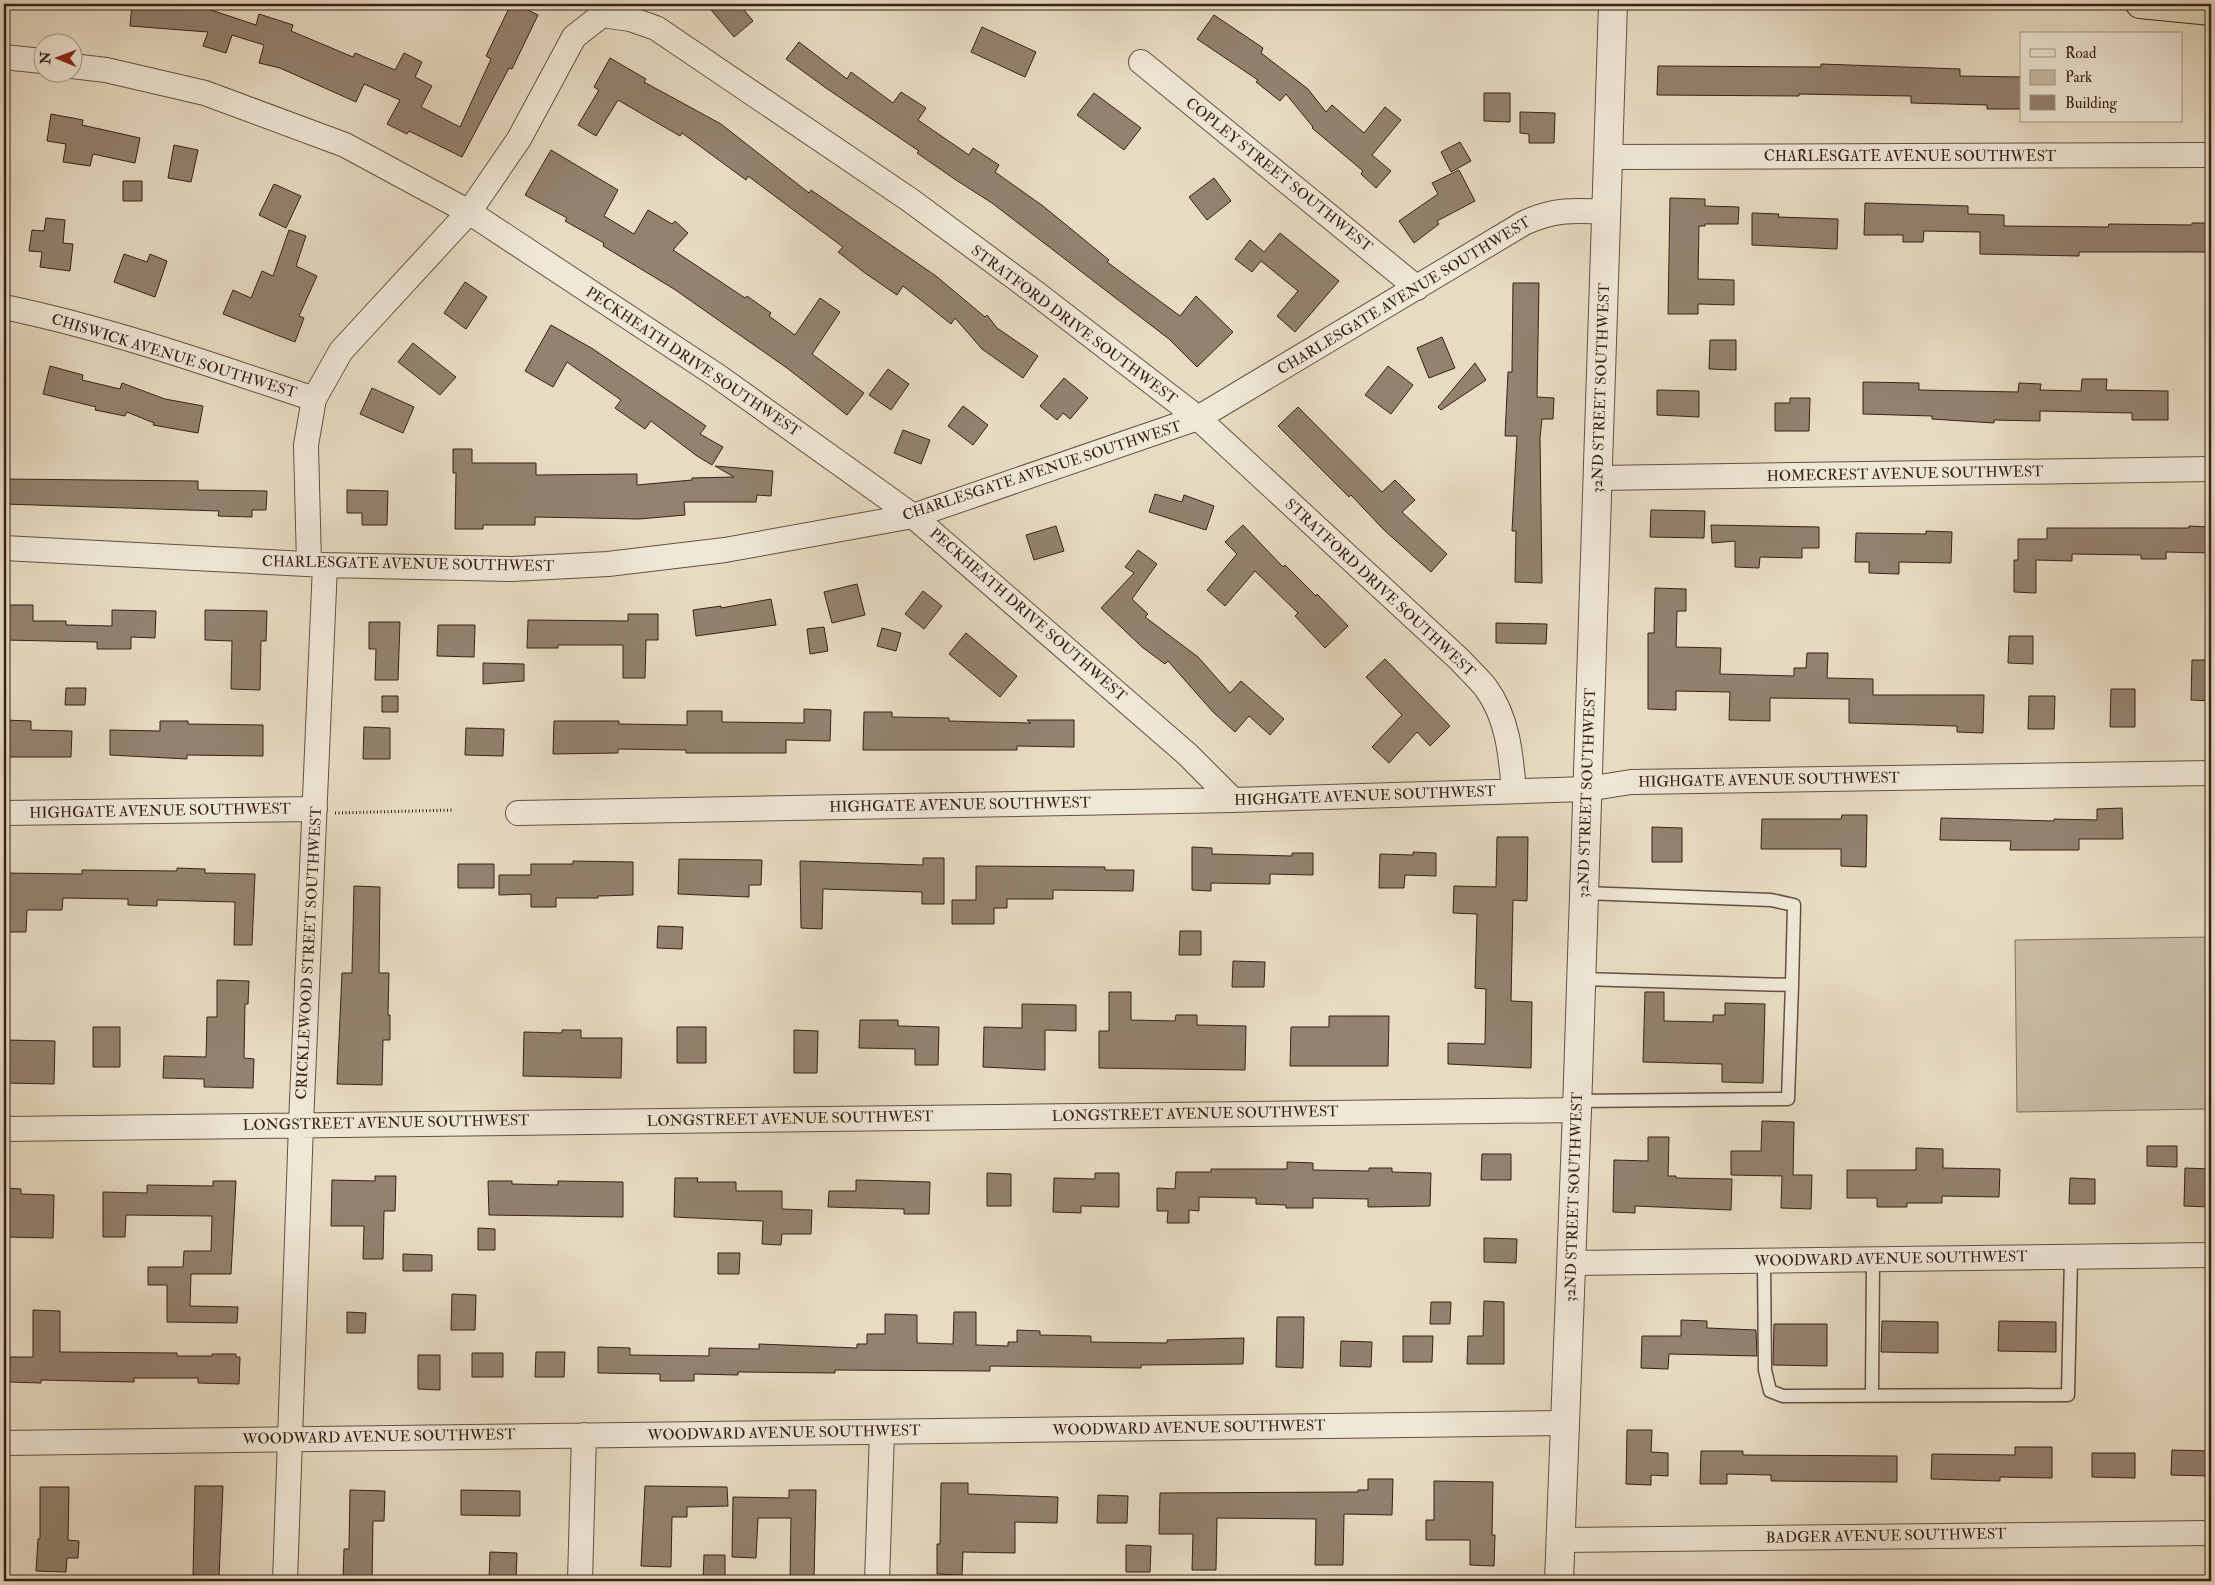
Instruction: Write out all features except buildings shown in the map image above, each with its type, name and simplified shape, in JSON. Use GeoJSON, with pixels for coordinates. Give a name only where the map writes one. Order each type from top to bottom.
{"type":"FeatureCollection","features":[{"type":"Feature","properties":{"kind":"highway"},"geometry":{"type":"LineString","coordinates":[[2140,4],[2211,11]]}},
{"type":"Feature","properties":{"kind":"street","name":"CRICKLEWOOD STREET SOUTHWEST"},"geometry":{"type":"LineString","coordinates":[[284,1581],[301,1124],[325,811],[317,565],[306,445],[314,399],[341,351],[468,212],[519,139],[574,37],[602,15]]}},
{"type":"Feature","properties":{"kind":"street","name":"STRATFORD DRIVE SOUTHWEST"},"geometry":{"type":"LineString","coordinates":[[602,15],[630,19],[656,28],[910,200],[1037,294],[1198,418],[1460,660],[1487,689],[1502,720],[1511,753],[1514,791]]}},
{"type":"Feature","properties":{"kind":"street","name":"32ND STREET SOUTHWEST"},"geometry":{"type":"LineString","coordinates":[[1558,1581],[1577,1106],[1613,15]]}},
{"type":"Feature","properties":{"kind":"street"},"geometry":{"type":"LineString","coordinates":[[4,57],[32,61]]}},
{"type":"Feature","properties":{"kind":"street","name":"COPLEY STREET SOUTHWEST"},"geometry":{"type":"LineString","coordinates":[[1141,62],[1417,288]]}},
{"type":"Feature","properties":{"kind":"street","name":"PECKHEATH DRIVE SOUTHWEST"},"geometry":{"type":"LineString","coordinates":[[82,68],[124,74],[205,93],[345,145],[468,212],[716,375],[913,516],[1188,754],[1233,800]]}},
{"type":"Feature","properties":{"kind":"street","name":"CHARLESGATE AVENUE SOUTHWEST"},"geometry":{"type":"LineString","coordinates":[[1608,157],[2211,154]]}},
{"type":"Feature","properties":{"kind":"street","name":"CHARLESGATE AVENUE SOUTHWEST"},"geometry":{"type":"LineString","coordinates":[[4,548],[317,565],[512,569],[608,564],[725,550],[913,516],[1198,418],[1524,223],[1545,214],[1568,210],[1607,212]]}},
{"type":"Feature","properties":{"kind":"street","name":"CHISWICK AVENUE SOUTHWEST"},"geometry":{"type":"LineString","coordinates":[[4,307],[47,316],[198,360],[314,399]]}},
{"type":"Feature","properties":{"kind":"street","name":"HOMECREST AVENUE SOUTHWEST"},"geometry":{"type":"LineString","coordinates":[[1598,478],[2211,469]]}},
{"type":"Feature","properties":{"kind":"street","name":"HIGHGATE AVENUE SOUTHWEST"},"geometry":{"type":"LineString","coordinates":[[518,813],[1233,800],[1587,789],[1631,782],[2211,773]]}},
{"type":"Feature","properties":{"kind":"street","name":"HIGHGATE AVENUE SOUTHWEST"},"geometry":{"type":"LineString","coordinates":[[4,813],[325,811]]}},
{"type":"Feature","properties":{"kind":"street","name":"LONGSTREET AVENUE SOUTHWEST"},"geometry":{"type":"LineString","coordinates":[[4,1129],[1577,1106]]}},
{"type":"Feature","properties":{"kind":"street","name":"WOODWARD AVENUE SOUTHWEST"},"geometry":{"type":"LineString","coordinates":[[1571,1263],[2211,1255]]}},
{"type":"Feature","properties":{"kind":"street","name":"WOODWARD AVENUE SOUTHWEST"},"geometry":{"type":"LineString","coordinates":[[4,1443],[1565,1423]]}},
{"type":"Feature","properties":{"kind":"street"},"geometry":{"type":"LineString","coordinates":[[877,1581],[882,1432]]}},
{"type":"Feature","properties":{"kind":"street"},"geometry":{"type":"LineString","coordinates":[[580,1581],[584,1435]]}},
{"type":"Feature","properties":{"kind":"street","name":"BADGER AVENUE SOUTHWEST"},"geometry":{"type":"LineString","coordinates":[[1560,1540],[2211,1533]]}},
{"type":"Feature","properties":{"kind":"lane"},"geometry":{"type":"LineString","coordinates":[[1577,1106],[1788,1099],[1792,985],[1794,905],[1771,900],[1584,894]]}},
{"type":"Feature","properties":{"kind":"lane"},"geometry":{"type":"LineString","coordinates":[[1581,979],[1792,985]]}},
{"type":"Feature","properties":{"kind":"lane"},"geometry":{"type":"LineString","coordinates":[[1764,1261],[1765,1370],[1770,1391],[1783,1396],[2068,1395],[2071,1257]]}},
{"type":"Feature","properties":{"kind":"lane"},"geometry":{"type":"LineString","coordinates":[[1872,1396],[1873,1259]]}},
{"type":"Feature","properties":{"kind":"path"},"geometry":{"type":"LineString","coordinates":[[325,811],[454,810]]}},
{"type":"Feature","properties":{"kind":"green space"},"geometry":{"type":"Polygon","coordinates":[[[2211,937],[2211,1109],[2017,1112],[2015,940],[2211,937]]]}}]}
